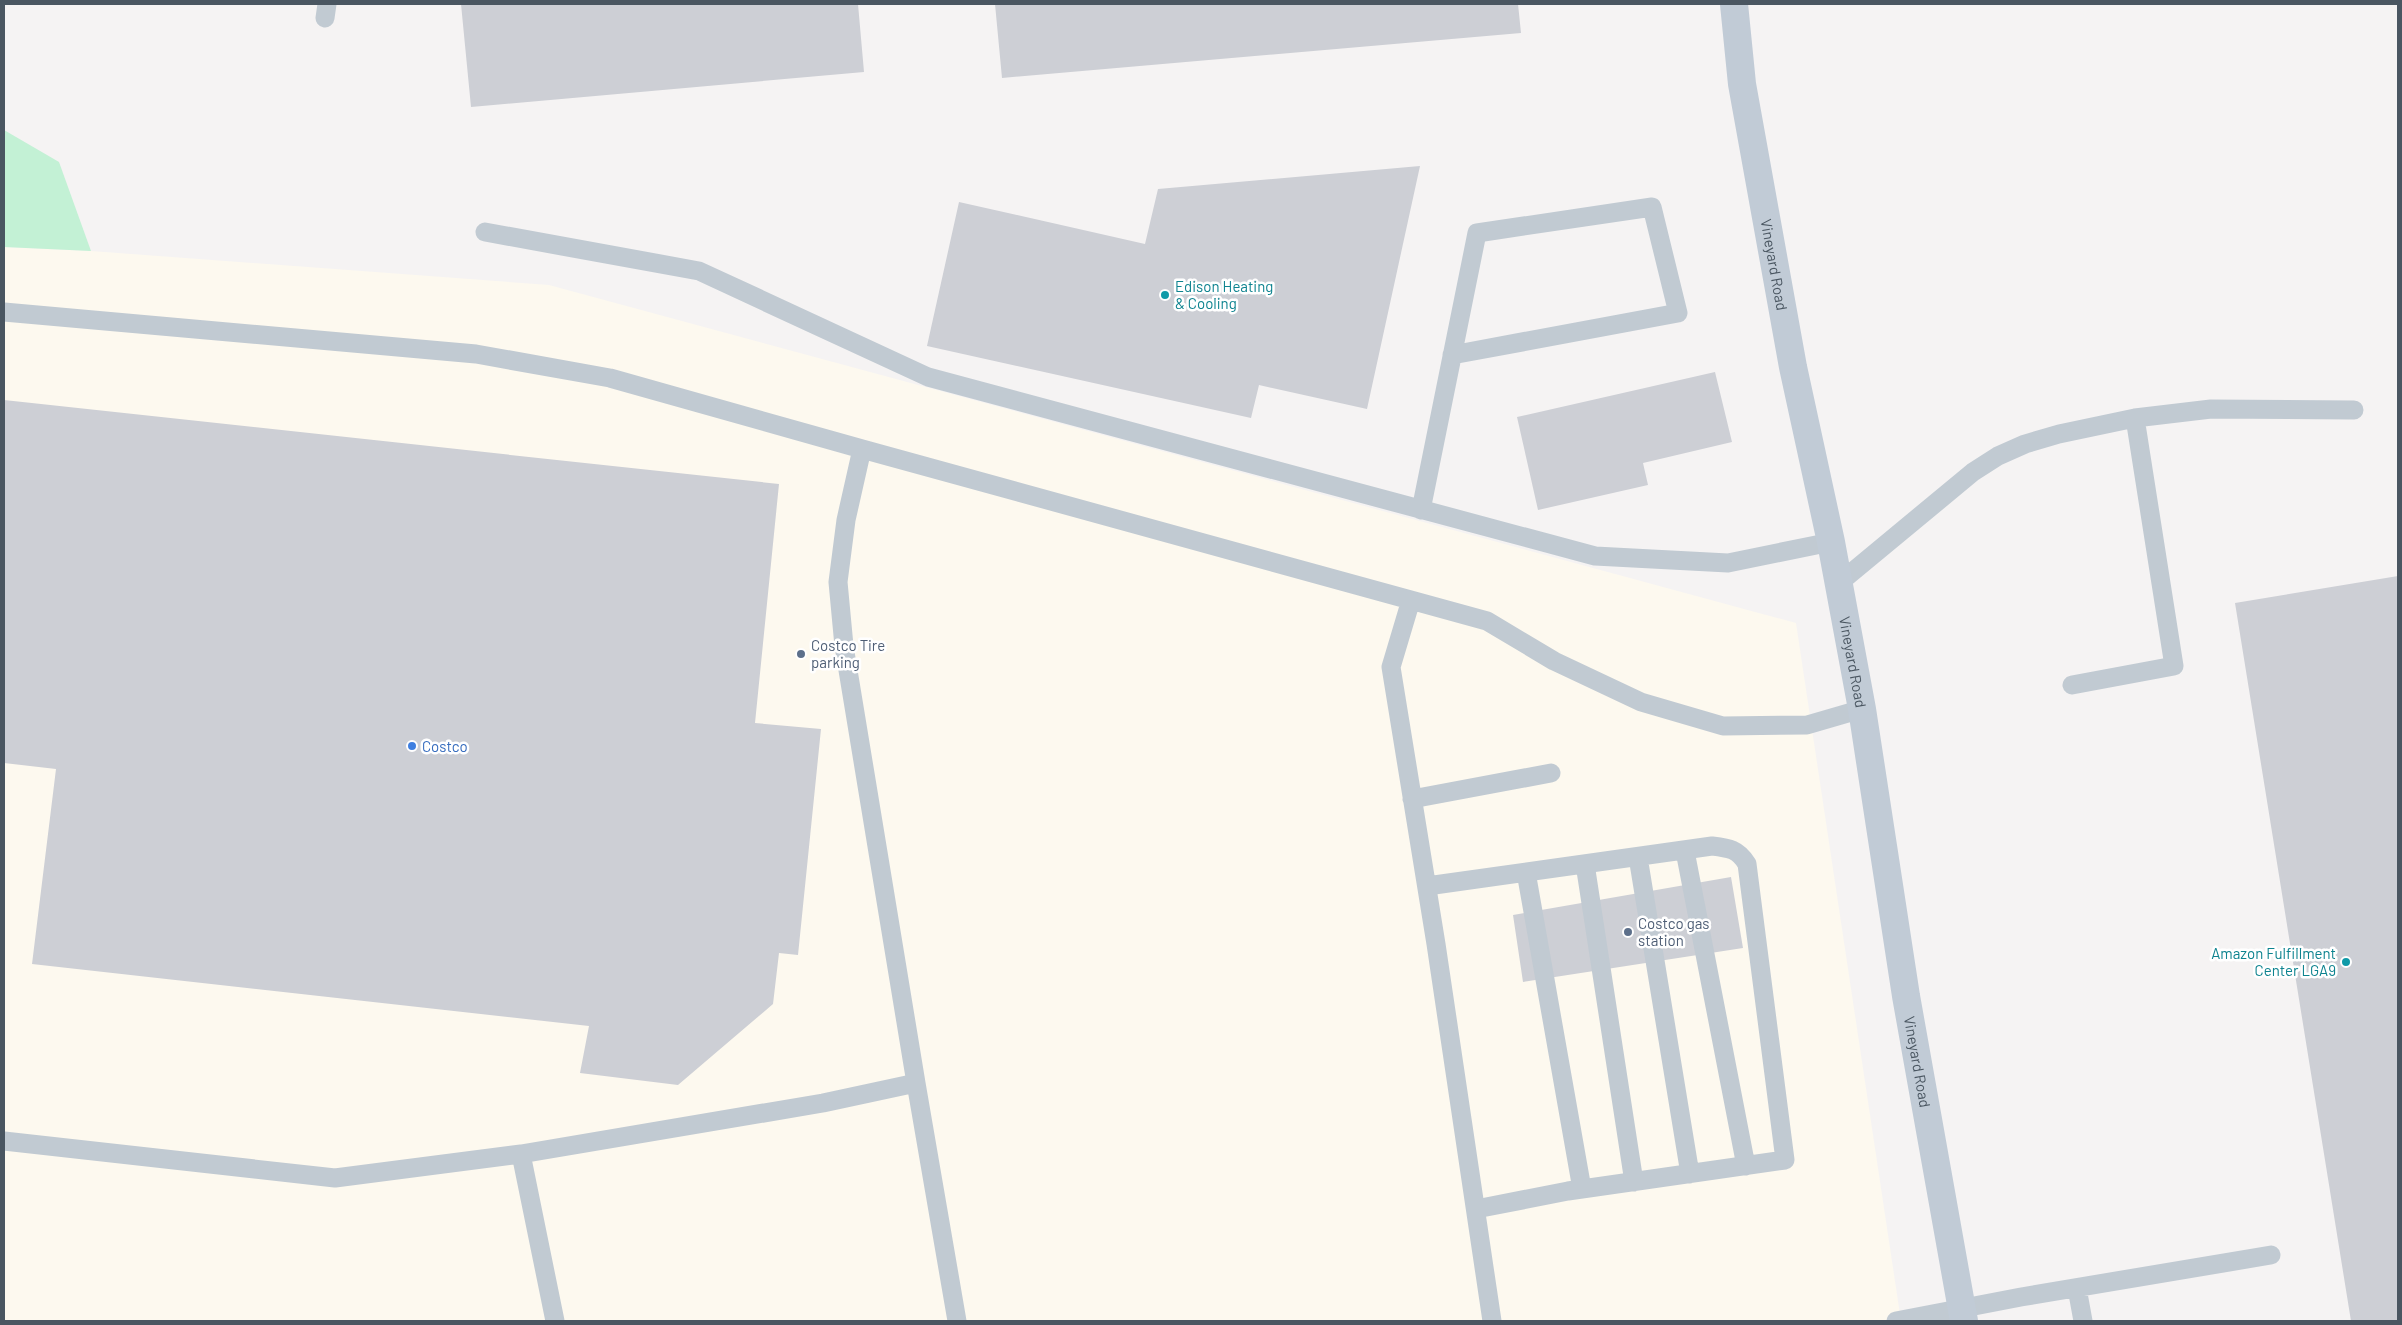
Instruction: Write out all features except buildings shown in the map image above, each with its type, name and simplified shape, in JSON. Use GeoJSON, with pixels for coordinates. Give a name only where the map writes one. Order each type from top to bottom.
{"type":"FeatureCollection","features":[{"type":"Feature","properties":{"kind":"street","name":"Vineyard Road"},"geometry":{"type":"LineString","coordinates":[[1734,4],[1742,84],[1792,367],[1831,542],[1862,709],[1906,996],[1963,1316]]}},
{"type":"Feature","properties":{"kind":"lane"},"geometry":{"type":"LineString","coordinates":[[1421,510],[1452,356],[1477,233],[1652,206],[1678,313],[1452,356]]}},
{"type":"Feature","properties":{"kind":"lane"},"geometry":{"type":"LineString","coordinates":[[485,232],[699,271],[928,377],[1595,556],[1728,563],[1831,542]]}},
{"type":"Feature","properties":{"kind":"lane"},"geometry":{"type":"LineString","coordinates":[[4,312],[476,354],[610,378],[1487,621],[1554,660],[1641,702],[1723,726],[1807,725],[1862,709]]}},
{"type":"Feature","properties":{"kind":"lane"},"geometry":{"type":"LineString","coordinates":[[1839,583],[1948,491],[1998,456],[2025,444],[2059,434],[2136,418],[2211,409],[2354,410]]}},
{"type":"Feature","properties":{"kind":"lane"},"geometry":{"type":"LineString","coordinates":[[2072,685],[2174,666],[2136,418]]}},
{"type":"Feature","properties":{"kind":"lane"},"geometry":{"type":"LineString","coordinates":[[862,449],[846,520],[838,582],[844,646],[957,1321]]}},
{"type":"Feature","properties":{"kind":"lane"},"geometry":{"type":"LineString","coordinates":[[1411,600],[1391,668],[1427,886],[1492,1321]]}},
{"type":"Feature","properties":{"kind":"lane"},"geometry":{"type":"LineString","coordinates":[[1412,798],[1551,773]]}},
{"type":"Feature","properties":{"kind":"lane"},"geometry":{"type":"LineString","coordinates":[[1427,886],[1712,846],[1730,848],[1740,854],[1747,864],[1785,1160],[1582,1189],[1476,1209]]}},
{"type":"Feature","properties":{"kind":"lane"},"geometry":{"type":"LineString","coordinates":[[1685,850],[1746,1166]]}},
{"type":"Feature","properties":{"kind":"lane"},"geometry":{"type":"LineString","coordinates":[[1638,857],[1690,1174]]}},
{"type":"Feature","properties":{"kind":"lane"},"geometry":{"type":"LineString","coordinates":[[1585,864],[1634,1182]]}},
{"type":"Feature","properties":{"kind":"lane"},"geometry":{"type":"LineString","coordinates":[[1526,872],[1582,1189]]}},
{"type":"Feature","properties":{"kind":"lane"},"geometry":{"type":"LineString","coordinates":[[4,1141],[335,1178],[521,1154],[823,1103],[916,1083]]}},
{"type":"Feature","properties":{"kind":"lane"},"geometry":{"type":"LineString","coordinates":[[521,1154],[555,1321]]}},
{"type":"Feature","properties":{"kind":"lane"},"geometry":{"type":"LineString","coordinates":[[1896,1321],[1963,1316],[2077,1288],[2271,1255]]}},
{"type":"Feature","properties":{"kind":"lane"},"geometry":{"type":"LineString","coordinates":[[2077,1288],[2083,1321]]}},
{"type":"Feature","properties":{"kind":"shaded area"},"geometry":{"type":"Polygon","coordinates":[[[4,247],[91,251],[549,285],[1796,623],[1901,1321],[4,1321],[4,247]]]}},
{"type":"Feature","properties":{"kind":"green space"},"geometry":{"type":"Polygon","coordinates":[[[4,130],[59,162],[91,251],[4,247],[4,130]]]}},
{"type":"Feature","properties":{"kind":"place","name":"Edison Heating & Cooling"},"geometry":{"type":"Point","coordinates":[1165,295]}},
{"type":"Feature","properties":{"kind":"place","name":"Costco Tire parking"},"geometry":{"type":"Point","coordinates":[801,654]}},
{"type":"Feature","properties":{"kind":"place","name":"Costco"},"geometry":{"type":"Point","coordinates":[412,746]}},
{"type":"Feature","properties":{"kind":"place","name":"Costco gas station"},"geometry":{"type":"Point","coordinates":[1628,932]}},
{"type":"Feature","properties":{"kind":"place","name":"Amazon Fulfillment Center LGA9"},"geometry":{"type":"Point","coordinates":[2346,962]}}]}
